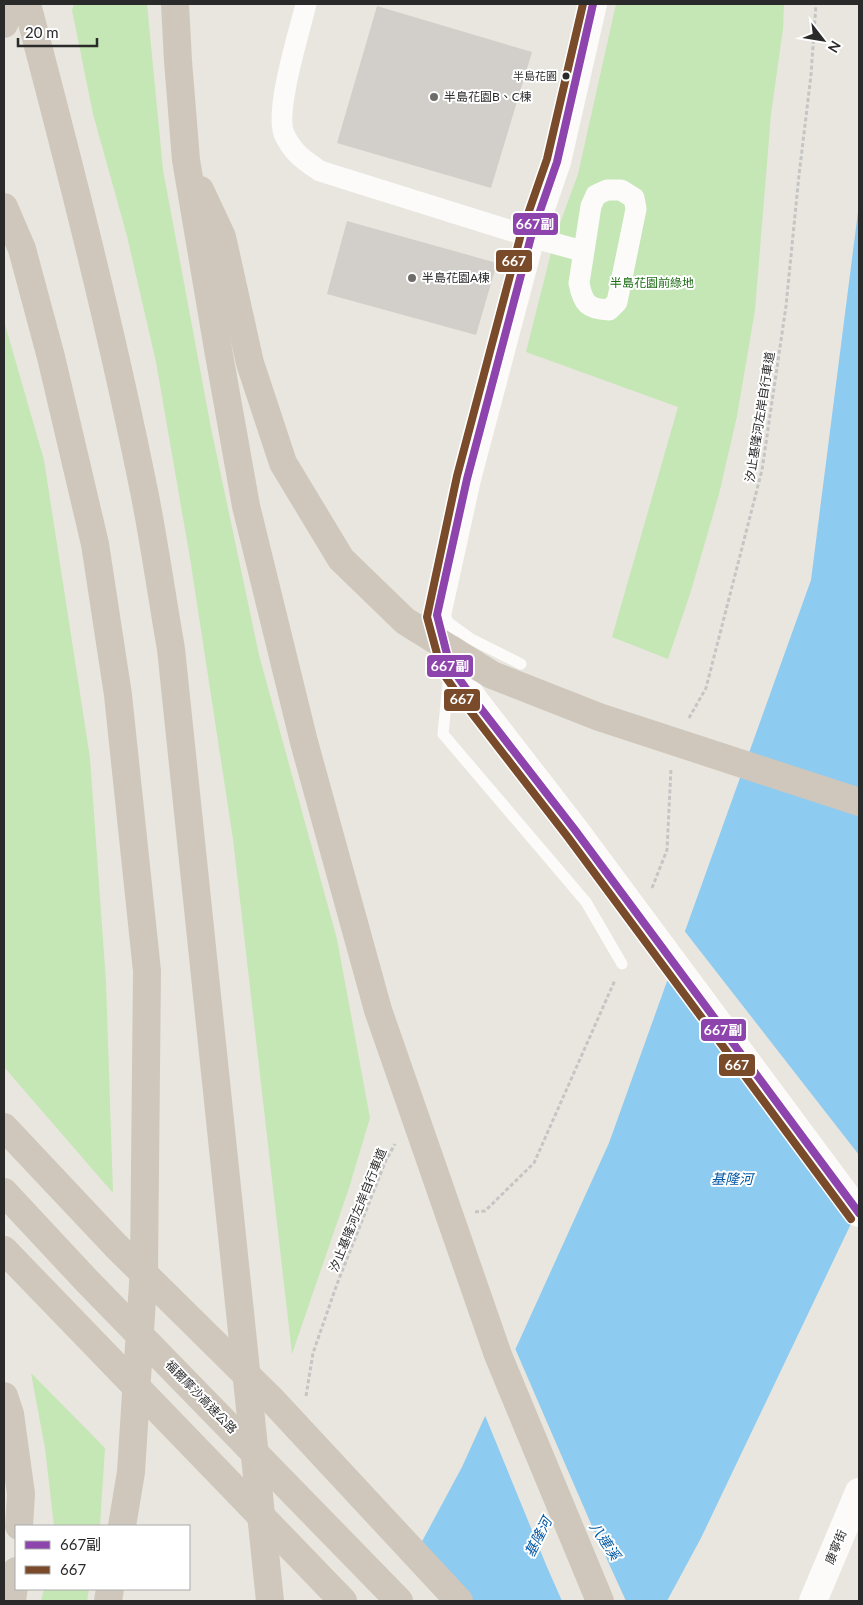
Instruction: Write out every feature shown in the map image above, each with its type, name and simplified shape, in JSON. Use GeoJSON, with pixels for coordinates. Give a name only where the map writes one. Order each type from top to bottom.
{"type":"FeatureCollection","features":[{"type":"Feature","properties":{"kind":"highway"},"geometry":{"type":"LineString","coordinates":[[4,24],[12,4]]}},
{"type":"Feature","properties":{"kind":"highway"},"geometry":{"type":"LineString","coordinates":[[27,4],[66,152],[112,343],[145,497],[171,649],[270,1601]]}},
{"type":"Feature","properties":{"kind":"highway"},"geometry":{"type":"LineString","coordinates":[[175,4],[186,160],[218,349],[246,506],[304,742],[378,1010],[498,1355],[600,1601]]}},
{"type":"Feature","properties":{"kind":"highway"},"geometry":{"type":"LineString","coordinates":[[186,160],[222,236],[250,363],[283,463],[341,558],[405,621],[492,675],[599,717],[859,802]]}},
{"type":"Feature","properties":{"kind":"highway"},"geometry":{"type":"LineString","coordinates":[[4,207],[22,249],[51,358],[95,544],[118,695],[147,972],[144,1268],[132,1472],[122,1525]]}},
{"type":"Feature","properties":{"kind":"highway"},"geometry":{"type":"LineString","coordinates":[[4,1127],[116,1246],[274,1400],[459,1601]]}},
{"type":"Feature","properties":{"kind":"highway","name":"福爾摩沙高速公路"},"geometry":{"type":"LineString","coordinates":[[4,1192],[87,1281],[399,1601]]}},
{"type":"Feature","properties":{"kind":"highway"},"geometry":{"type":"LineString","coordinates":[[4,1250],[343,1601]]}},
{"type":"Feature","properties":{"kind":"highway"},"geometry":{"type":"LineString","coordinates":[[4,1396],[10,1414],[21,1494],[19,1525]]}},
{"type":"Feature","properties":{"kind":"highway"},"geometry":{"type":"LineString","coordinates":[[12,1601],[15,1578]]}},
{"type":"Feature","properties":{"kind":"street"},"geometry":{"type":"LineString","coordinates":[[306,4],[284,90],[282,118],[284,134],[298,156],[320,171],[582,251]]}},
{"type":"Feature","properties":{"kind":"street"},"geometry":{"type":"LineString","coordinates":[[593,4],[557,162],[531,236],[467,479],[437,614],[450,666],[575,830],[859,1213]]}},
{"type":"Feature","properties":{"kind":"street"},"geometry":{"type":"LineString","coordinates":[[607,190],[621,190],[634,198],[636,209],[617,302],[609,310],[596,310],[586,304],[580,291],[578,283],[582,251],[590,206],[596,195],[607,190]]}},
{"type":"Feature","properties":{"kind":"street","name":"康寧街"},"geometry":{"type":"LineString","coordinates":[[813,1601],[859,1492]]}},
{"type":"Feature","properties":{"kind":"lane"},"geometry":{"type":"LineString","coordinates":[[437,614],[471,639],[521,664]]}},
{"type":"Feature","properties":{"kind":"lane"},"geometry":{"type":"LineString","coordinates":[[450,666],[443,734],[586,902],[622,964]]}},
{"type":"Feature","properties":{"kind":"path","name":"汐止基隆河左岸自行車道"},"geometry":{"type":"LineString","coordinates":[[687,722],[706,688],[762,470],[786,306],[811,75],[816,4]]}},
{"type":"Feature","properties":{"kind":"path"},"geometry":{"type":"LineString","coordinates":[[667,850],[671,766]]}},
{"type":"Feature","properties":{"kind":"path"},"geometry":{"type":"LineString","coordinates":[[470,1210],[475,1212],[485,1211],[534,1163],[622,964]]}},
{"type":"Feature","properties":{"kind":"path","name":"汐止基隆河左岸自行車道"},"geometry":{"type":"LineString","coordinates":[[306,1398],[314,1354],[337,1284],[386,1160],[395,1144]]}},
{"type":"Feature","properties":{"kind":"green space"},"geometry":{"type":"Polygon","coordinates":[[[74,4],[147,4],[163,170],[211,428],[259,655],[337,939],[370,1118],[349,1188],[292,1354],[233,839],[190,558],[156,362],[127,236],[93,114],[72,10],[74,4]]]}},
{"type":"Feature","properties":{"kind":"green space","name":"半島花園前綠地"},"geometry":{"type":"Polygon","coordinates":[[[616,4],[784,4],[783,29],[771,114],[755,310],[737,416],[719,494],[691,591],[668,659],[612,637],[678,407],[526,352],[555,237],[578,174],[616,4]]]}},
{"type":"Feature","properties":{"kind":"green space"},"geometry":{"type":"Polygon","coordinates":[[[4,321],[44,460],[90,758],[106,982],[113,1193],[4,1067],[4,321]]]}},
{"type":"Feature","properties":{"kind":"green space"},"geometry":{"type":"Polygon","coordinates":[[[31,1373],[105,1448],[100,1525],[54,1525],[45,1448],[31,1373]]]}},
{"type":"Feature","properties":{"kind":"green space"},"geometry":{"type":"Polygon","coordinates":[[[44,1590],[89,1590],[87,1601],[41,1601],[44,1590]]]}},
{"type":"Feature","properties":{"kind":"water","name":"基隆河"},"geometry":{"type":"Polygon","coordinates":[[[859,204],[859,1207],[701,1538],[667,1601],[390,1601],[462,1467],[609,1143],[811,580],[859,204]]]}},
{"type":"Feature","properties":{"kind":"pier"},"geometry":{"type":"Polygon","coordinates":[[[683,929],[859,1155],[859,1213],[667,975],[683,929]]]}},
{"type":"Feature","properties":{"kind":"pier"},"geometry":{"type":"Polygon","coordinates":[[[514,1346],[626,1601],[562,1601],[547,1567],[484,1413],[514,1346]]]}},
{"type":"Feature","properties":{"kind":"pier"},"geometry":{"type":"Polygon","coordinates":[[[410,1560],[447,1601],[388,1601],[410,1560]]]}},
{"type":"Feature","properties":{"kind":"building","name":"半島花園B、C棟"},"geometry":{"type":"Polygon","coordinates":[[[377,6],[532,52],[491,188],[337,143],[377,6]]]}},
{"type":"Feature","properties":{"kind":"building","name":"半島花園A棟"},"geometry":{"type":"Polygon","coordinates":[[[347,221],[497,263],[476,335],[327,294],[347,221]]]}},
{"type":"Feature","properties":{"kind":"transit line","name":"667"},"geometry":{"type":"LineString","coordinates":[[583,4],[547,159],[521,234],[457,476],[427,617],[442,672],[567,836],[851,1219]]}},
{"type":"Feature","properties":{"kind":"transit line","name":"667副"},"geometry":{"type":"LineString","coordinates":[[593,4],[557,162],[531,237],[467,479],[437,615],[450,666],[575,830],[859,1213]]}},
{"type":"Feature","properties":{"kind":"place","name":"半島花園"},"geometry":{"type":"Point","coordinates":[566,76]}},
{"type":"Feature","properties":{"kind":"place","name":"半島花園B、C棟"},"geometry":{"type":"Point","coordinates":[434,97]}},
{"type":"Feature","properties":{"kind":"place","name":"半島花園A棟"},"geometry":{"type":"Point","coordinates":[412,278]}},
{"type":"Feature","properties":{"kind":"water label","name":"八連溪"},"geometry":{"type":"Point","coordinates":[605,1541]}}]}
